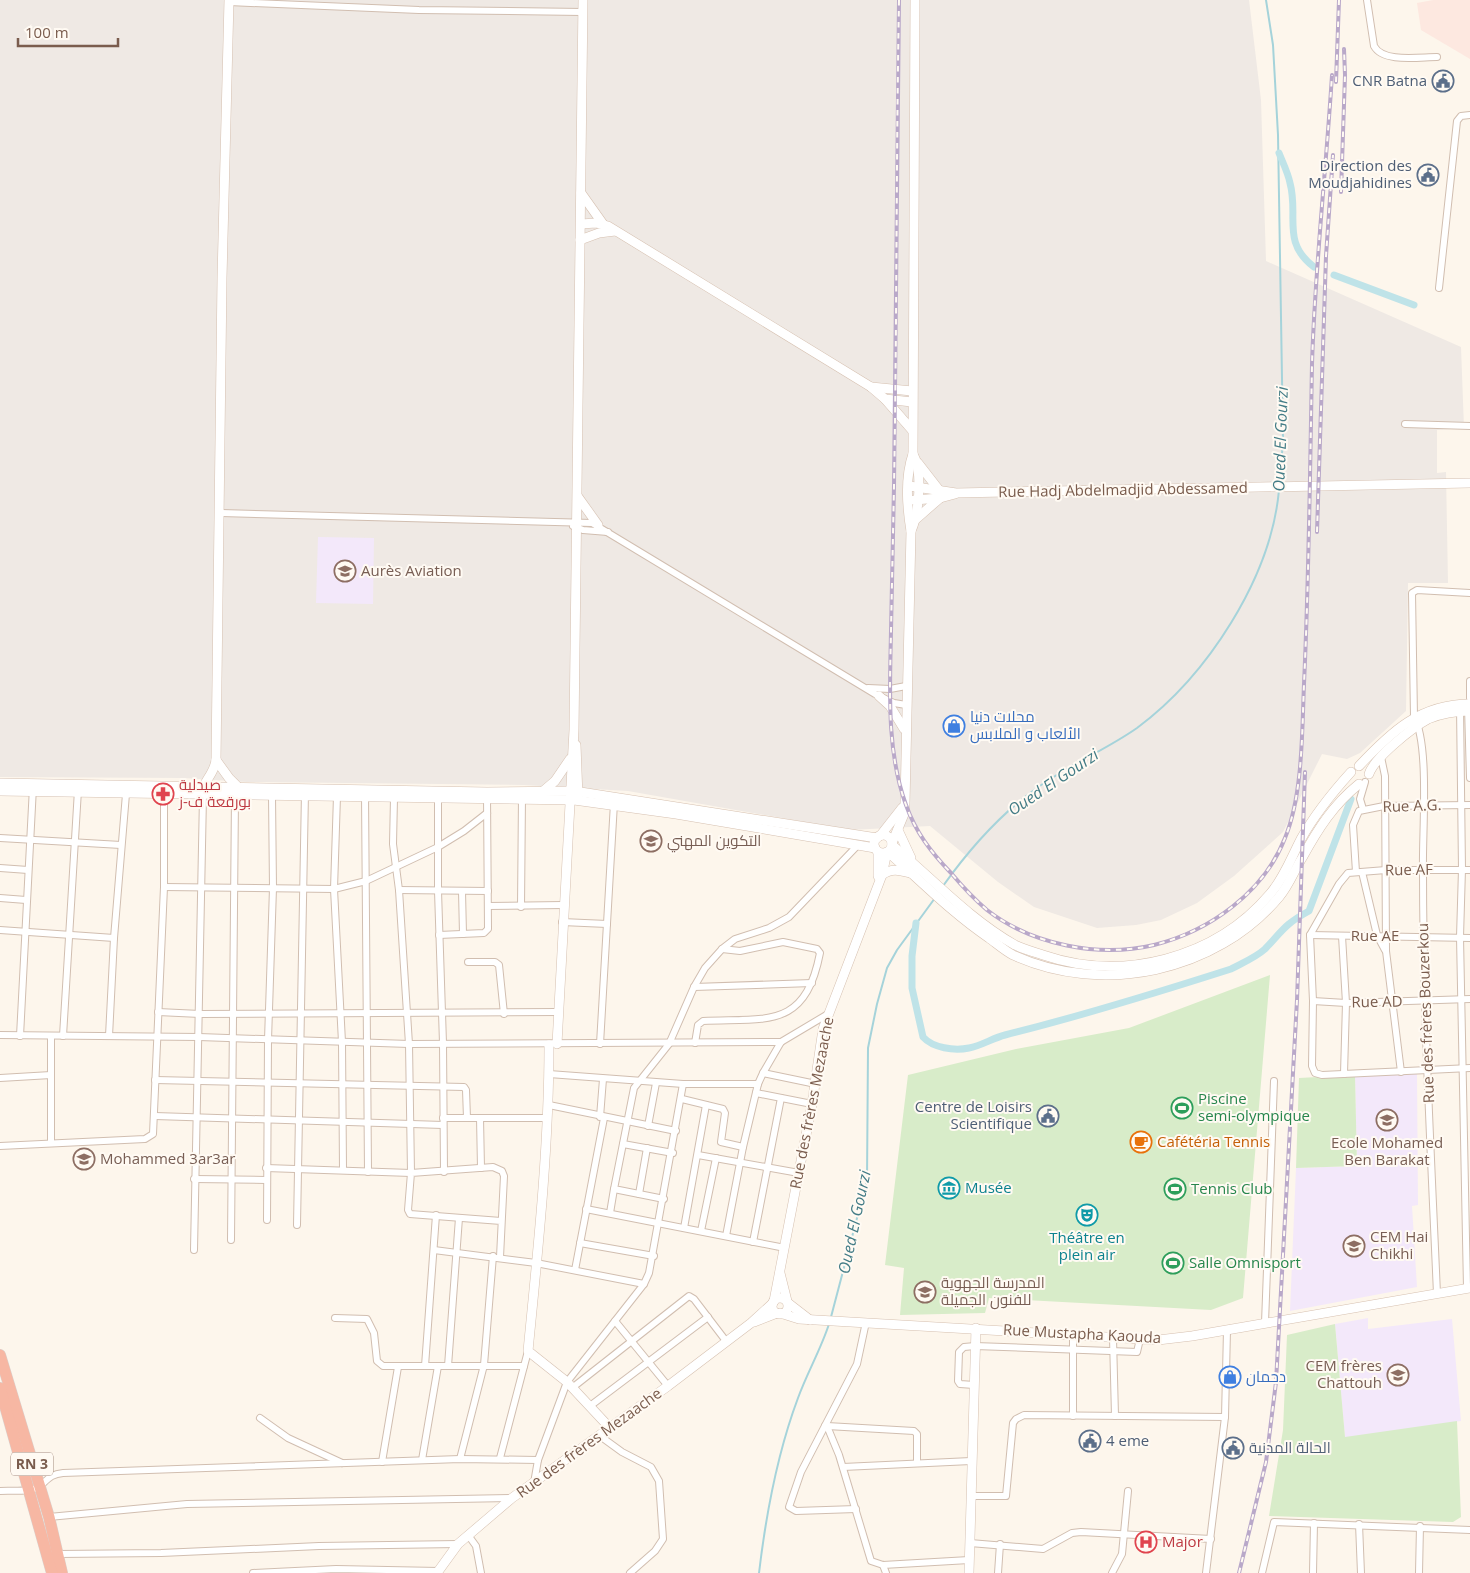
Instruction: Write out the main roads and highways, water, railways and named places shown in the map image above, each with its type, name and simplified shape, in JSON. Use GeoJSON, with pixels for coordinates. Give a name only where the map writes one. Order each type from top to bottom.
{"type":"FeatureCollection","features":[{"type":"Feature","properties":{"kind":"highway","name":"RN 3"},"geometry":{"type":"LineString","coordinates":[[0,1355],[35,1488],[52,1573]]}},
{"type":"Feature","properties":{"kind":"highway","name":"RN 3"},"geometry":{"type":"LineString","coordinates":[[0,1388],[35,1488],[49,1517],[62,1573]]}},
{"type":"Feature","properties":{"kind":"main road"},"geometry":{"type":"LineString","coordinates":[[583,0],[578,497],[575,524],[574,795],[563,906],[558,1012],[549,1074],[549,1105],[528,1351],[569,1385],[610,1428]]}},
{"type":"Feature","properties":{"kind":"main road"},"geometry":{"type":"LineString","coordinates":[[884,846],[898,830],[904,814],[906,686],[915,457],[912,430],[912,392],[915,0]]}},
{"type":"Feature","properties":{"kind":"main road"},"geometry":{"type":"LineString","coordinates":[[203,791],[215,771],[216,760],[221,512],[222,278],[229,1]]}},
{"type":"Feature","properties":{"kind":"main road"},"geometry":{"type":"LineString","coordinates":[[581,193],[603,224],[871,388],[885,399],[912,430]]}},
{"type":"Feature","properties":{"kind":"main road"},"geometry":{"type":"LineString","coordinates":[[581,224],[603,224]]}},
{"type":"Feature","properties":{"kind":"main road"},"geometry":{"type":"LineString","coordinates":[[580,240],[599,233],[615,231]]}},
{"type":"Feature","properties":{"kind":"main road"},"geometry":{"type":"LineString","coordinates":[[871,388],[912,392]]}},
{"type":"Feature","properties":{"kind":"main road"},"geometry":{"type":"LineString","coordinates":[[885,399],[912,402]]}},
{"type":"Feature","properties":{"kind":"main road"},"geometry":{"type":"LineString","coordinates":[[915,457],[940,494]]}},
{"type":"Feature","properties":{"kind":"main road","name":"Rue Hadj Abdelmadjid Abdessamed"},"geometry":{"type":"LineString","coordinates":[[940,494],[1470,483]]}},
{"type":"Feature","properties":{"kind":"main road"},"geometry":{"type":"LineString","coordinates":[[913,486],[940,494]]}},
{"type":"Feature","properties":{"kind":"main road"},"geometry":{"type":"LineString","coordinates":[[913,500],[940,494]]}},
{"type":"Feature","properties":{"kind":"main road"},"geometry":{"type":"LineString","coordinates":[[911,531],[916,519],[940,494]]}},
{"type":"Feature","properties":{"kind":"main road"},"geometry":{"type":"LineString","coordinates":[[578,497],[598,525]]}},
{"type":"Feature","properties":{"kind":"main road"},"geometry":{"type":"LineString","coordinates":[[913,500],[916,519]]}},
{"type":"Feature","properties":{"kind":"main road"},"geometry":{"type":"LineString","coordinates":[[879,696],[890,706],[906,732]]}},
{"type":"Feature","properties":{"kind":"main road"},"geometry":{"type":"LineString","coordinates":[[955,908],[1017,946],[1064,962],[1100,967],[1119,967],[1190,952],[1230,932],[1258,908],[1281,880],[1302,838],[1319,810],[1351,772],[1414,717],[1433,708],[1467,707]]}},
{"type":"Feature","properties":{"kind":"main road"},"geometry":{"type":"LineString","coordinates":[[898,830],[908,853],[925,879],[955,908],[1013,955],[1063,971],[1120,975],[1170,966],[1191,959],[1229,941],[1264,912],[1288,885],[1328,814],[1343,797],[1365,780],[1381,757],[1436,716],[1467,707]]}},
{"type":"Feature","properties":{"kind":"main road"},"geometry":{"type":"LineString","coordinates":[[574,730],[571,756],[574,795]]}},
{"type":"Feature","properties":{"kind":"main road"},"geometry":{"type":"LineString","coordinates":[[542,792],[555,781],[571,756]]}},
{"type":"Feature","properties":{"kind":"main road"},"geometry":{"type":"LineString","coordinates":[[216,760],[237,792]]}},
{"type":"Feature","properties":{"kind":"main road"},"geometry":{"type":"LineString","coordinates":[[1359,766],[1364,767],[1365,780]]}},
{"type":"Feature","properties":{"kind":"main road"},"geometry":{"type":"LineString","coordinates":[[215,771],[225,787]]}},
{"type":"Feature","properties":{"kind":"main road"},"geometry":{"type":"LineString","coordinates":[[1351,772],[1352,780],[1365,780]]}},
{"type":"Feature","properties":{"kind":"main road"},"geometry":{"type":"LineString","coordinates":[[0,784],[33,788],[78,789],[487,796],[574,795]]}},
{"type":"Feature","properties":{"kind":"main road"},"geometry":{"type":"LineString","coordinates":[[78,789],[126,794],[164,794],[225,787],[237,792],[272,796],[305,792],[337,796],[365,794],[394,798],[438,795]]}},
{"type":"Feature","properties":{"kind":"main road"},"geometry":{"type":"LineString","coordinates":[[0,791],[33,788]]}},
{"type":"Feature","properties":{"kind":"main road"},"geometry":{"type":"LineString","coordinates":[[522,796],[542,792],[614,800],[884,846],[916,864]]}},
{"type":"Feature","properties":{"kind":"main road"},"geometry":{"type":"LineString","coordinates":[[614,800],[857,846],[884,846],[912,873]]}},
{"type":"Feature","properties":{"kind":"main road"},"geometry":{"type":"LineString","coordinates":[[884,846],[904,805]]}},
{"type":"Feature","properties":{"kind":"main road","name":"Rue des frères Mezaache"},"geometry":{"type":"LineString","coordinates":[[438,1572],[458,1544],[512,1498],[668,1386],[751,1323],[774,1302],[828,1014],[880,879],[884,846]]}},
{"type":"Feature","properties":{"kind":"main road"},"geometry":{"type":"LineString","coordinates":[[880,879],[888,871],[898,870],[912,873],[925,879]]}},
{"type":"Feature","properties":{"kind":"main road","name":"Rue des frères Mezaache"},"geometry":{"type":"LineString","coordinates":[[780,1273],[787,1302]]}},
{"type":"Feature","properties":{"kind":"main road","name":"Rue Mustapha Kaouda"},"geometry":{"type":"LineString","coordinates":[[779,1313],[810,1320],[976,1328],[1113,1338],[1173,1339],[1468,1288]]}},
{"type":"Feature","properties":{"kind":"main road"},"geometry":{"type":"LineString","coordinates":[[787,1302],[786,1311],[779,1313],[773,1309],[774,1302],[782,1298],[810,1320]]}},
{"type":"Feature","properties":{"kind":"main road","name":"Rue des frères Mezaache"},"geometry":{"type":"LineString","coordinates":[[751,1323],[779,1313]]}},
{"type":"Feature","properties":{"kind":"main road"},"geometry":{"type":"LineString","coordinates":[[969,1573],[976,1328]]}},
{"type":"Feature","properties":{"kind":"waterway","name":"Oued El Gourzi"},"geometry":{"type":"LineString","coordinates":[[1266,0],[1273,45],[1278,135],[1283,439],[1280,483]]}},
{"type":"Feature","properties":{"kind":"waterway"},"geometry":{"type":"LineString","coordinates":[[1279,153],[1288,176],[1292,195],[1294,238],[1304,258],[1314,267]]}},
{"type":"Feature","properties":{"kind":"waterway"},"geometry":{"type":"LineString","coordinates":[[1334,275],[1414,305]]}},
{"type":"Feature","properties":{"kind":"waterway","name":"Oued El Gourzi"},"geometry":{"type":"LineString","coordinates":[[943,886],[979,840],[1021,800],[1052,778],[1137,728],[1188,681],[1211,653],[1249,590],[1263,557],[1273,523],[1279,490]]}},
{"type":"Feature","properties":{"kind":"waterway"},"geometry":{"type":"LineString","coordinates":[[916,923],[912,956],[912,988],[923,1037],[932,1044],[944,1048],[963,1049],[974,1047],[1000,1036],[1118,1004],[1231,969],[1257,955],[1289,924],[1309,911],[1351,799]]}},
{"type":"Feature","properties":{"kind":"waterway","name":"Oued El Gourzi"},"geometry":{"type":"LineString","coordinates":[[831,1317],[867,1180],[868,1048],[877,1004],[887,968],[897,950],[935,898]]}},
{"type":"Feature","properties":{"kind":"waterway","name":"Oued El Gourzi"},"geometry":{"type":"LineString","coordinates":[[759,1573],[765,1529],[778,1462],[802,1389],[829,1324]]}},
{"type":"Feature","properties":{"kind":"railway"},"geometry":{"type":"LineString","coordinates":[[899,0],[895,425],[890,674],[892,741],[895,763],[906,805],[914,824],[931,850],[964,888],[987,910],[1005,922],[1024,932],[1067,946],[1089,949],[1133,949],[1175,939],[1215,919],[1249,892],[1264,876],[1276,858],[1291,821],[1298,783],[1302,742],[1313,328],[1332,75]]}},
{"type":"Feature","properties":{"kind":"railway"},"geometry":{"type":"LineString","coordinates":[[1336,82],[1339,0]]}},
{"type":"Feature","properties":{"kind":"railway"},"geometry":{"type":"LineString","coordinates":[[1341,192],[1345,75],[1344,49]]}},
{"type":"Feature","properties":{"kind":"railway"},"geometry":{"type":"LineString","coordinates":[[1317,532],[1326,256],[1333,155]]}},
{"type":"Feature","properties":{"kind":"railway"},"geometry":{"type":"LineString","coordinates":[[1239,1573],[1266,1462],[1276,1382],[1297,1000],[1305,772]]}},
{"type":"Feature","properties":{"kind":"place","name":"CNR Batna"},"geometry":{"type":"Point","coordinates":[1443,81]}},
{"type":"Feature","properties":{"kind":"place","name":"Direction des Moudjahidines"},"geometry":{"type":"Point","coordinates":[1428,175]}},
{"type":"Feature","properties":{"kind":"place","name":"Aurès Aviation"},"geometry":{"type":"Point","coordinates":[345,571]}},
{"type":"Feature","properties":{"kind":"place","name":"محلات دنيا الألعاب و الملابس"},"geometry":{"type":"Point","coordinates":[954,726]}},
{"type":"Feature","properties":{"kind":"place","name":"صيدلية بورقعة ف-ز"},"geometry":{"type":"Point","coordinates":[163,794]}},
{"type":"Feature","properties":{"kind":"place","name":"التكوين المهني"},"geometry":{"type":"Point","coordinates":[651,841]}},
{"type":"Feature","properties":{"kind":"place","name":"Piscine semi-olympique"},"geometry":{"type":"Point","coordinates":[1182,1108]}},
{"type":"Feature","properties":{"kind":"place","name":"Centre de Loisirs Scientifique"},"geometry":{"type":"Point","coordinates":[1048,1116]}},
{"type":"Feature","properties":{"kind":"place","name":"Ecole Mohamed Ben Barakat"},"geometry":{"type":"Point","coordinates":[1387,1120]}},
{"type":"Feature","properties":{"kind":"place","name":"Cafétéria Tennis"},"geometry":{"type":"Point","coordinates":[1141,1142]}},
{"type":"Feature","properties":{"kind":"place","name":"Mohammed 3ar3ar"},"geometry":{"type":"Point","coordinates":[84,1159]}},
{"type":"Feature","properties":{"kind":"place","name":"Musée"},"geometry":{"type":"Point","coordinates":[949,1188]}},
{"type":"Feature","properties":{"kind":"place","name":"Tennis Club"},"geometry":{"type":"Point","coordinates":[1175,1189]}},
{"type":"Feature","properties":{"kind":"place","name":"Théâtre en plein air"},"geometry":{"type":"Point","coordinates":[1087,1215]}},
{"type":"Feature","properties":{"kind":"place","name":"CEM Hai Chikhi"},"geometry":{"type":"Point","coordinates":[1354,1246]}},
{"type":"Feature","properties":{"kind":"place","name":"Salle Omnisport"},"geometry":{"type":"Point","coordinates":[1173,1263]}},
{"type":"Feature","properties":{"kind":"place","name":"المدرسة الجهوية للفنون الجميلة"},"geometry":{"type":"Point","coordinates":[925,1292]}},
{"type":"Feature","properties":{"kind":"place","name":"CEM frères Chattouh"},"geometry":{"type":"Point","coordinates":[1398,1375]}},
{"type":"Feature","properties":{"kind":"place","name":"دحمان"},"geometry":{"type":"Point","coordinates":[1230,1377]}},
{"type":"Feature","properties":{"kind":"place","name":"4 eme"},"geometry":{"type":"Point","coordinates":[1090,1441]}},
{"type":"Feature","properties":{"kind":"place","name":"الحالة المدنية"},"geometry":{"type":"Point","coordinates":[1233,1448]}},
{"type":"Feature","properties":{"kind":"place","name":"Major"},"geometry":{"type":"Point","coordinates":[1146,1542]}}]}
